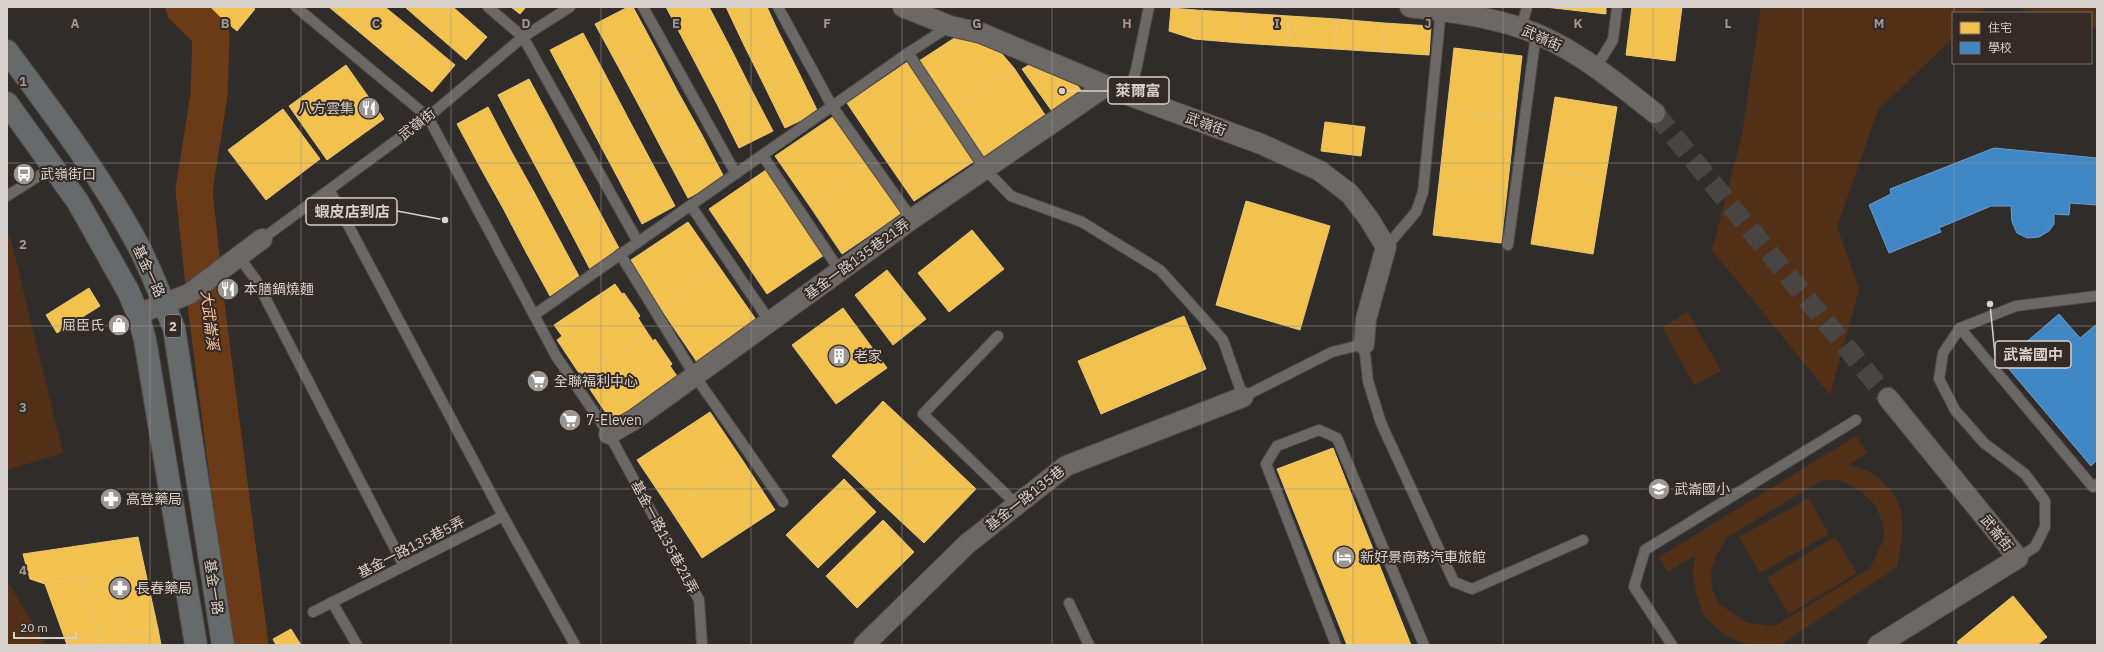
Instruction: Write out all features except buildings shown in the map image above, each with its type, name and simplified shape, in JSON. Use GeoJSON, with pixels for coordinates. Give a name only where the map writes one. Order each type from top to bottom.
{"type":"FeatureCollection","features":[{"type":"Feature","properties":{"kind":"main road","name":"基金一路"},"geometry":{"type":"LineString","coordinates":[[7,51],[83,156],[137,244],[174,328],[223,645]]}},
{"type":"Feature","properties":{"kind":"main road","name":"基金一路"},"geometry":{"type":"LineString","coordinates":[[7,103],[78,202],[128,291],[138,314],[145,340],[196,645]]}},
{"type":"Feature","properties":{"kind":"street","name":"武嶺街"},"geometry":{"type":"LineString","coordinates":[[903,7],[950,26],[981,33],[1128,95],[1261,144],[1320,171],[1350,194],[1369,219],[1386,247]]}},
{"type":"Feature","properties":{"kind":"street","name":"武嶺街"},"geometry":{"type":"LineString","coordinates":[[1410,7],[1441,9],[1481,17],[1529,31],[1596,67],[1655,113]]}},
{"type":"Feature","properties":{"kind":"street","name":"基金一路135巷21弄"},"geometry":{"type":"LineString","coordinates":[[609,434],[635,419],[912,219],[1106,86]]}},
{"type":"Feature","properties":{"kind":"street"},"geometry":{"type":"LineString","coordinates":[[138,314],[189,294],[262,239]]}},
{"type":"Feature","properties":{"kind":"street"},"geometry":{"type":"LineString","coordinates":[[1364,344],[1366,319],[1386,247]]}},
{"type":"Feature","properties":{"kind":"street","name":"基金一路135巷"},"geometry":{"type":"LineString","coordinates":[[864,645],[967,544],[1066,466],[1243,397]]}},
{"type":"Feature","properties":{"kind":"street","name":"武崙街"},"geometry":{"type":"LineString","coordinates":[[1878,645],[2018,558],[1888,398]]}},
{"type":"Feature","properties":{"kind":"lane"},"geometry":{"type":"LineString","coordinates":[[296,7],[428,116]]}},
{"type":"Feature","properties":{"kind":"lane"},"geometry":{"type":"LineString","coordinates":[[488,7],[523,37],[638,242]]}},
{"type":"Feature","properties":{"kind":"lane","name":"武嶺街"},"geometry":{"type":"LineString","coordinates":[[262,239],[330,191],[428,116],[523,37],[570,7]]}},
{"type":"Feature","properties":{"kind":"lane"},"geometry":{"type":"LineString","coordinates":[[643,7],[736,174]]}},
{"type":"Feature","properties":{"kind":"lane"},"geometry":{"type":"LineString","coordinates":[[778,7],[832,106],[912,219]]}},
{"type":"Feature","properties":{"kind":"lane"},"geometry":{"type":"LineString","coordinates":[[1128,95],[1136,70],[1149,7]]}},
{"type":"Feature","properties":{"kind":"lane"},"geometry":{"type":"LineString","coordinates":[[1508,244],[1529,31],[1527,7]]}},
{"type":"Feature","properties":{"kind":"lane"},"geometry":{"type":"LineString","coordinates":[[1596,67],[1613,40],[1617,7]]}},
{"type":"Feature","properties":{"kind":"lane"},"geometry":{"type":"LineString","coordinates":[[1386,247],[1416,212],[1423,192],[1441,9]]}},
{"type":"Feature","properties":{"kind":"lane"},"geometry":{"type":"LineString","coordinates":[[534,315],[908,53],[950,26]]}},
{"type":"Feature","properties":{"kind":"lane"},"geometry":{"type":"LineString","coordinates":[[908,53],[985,169],[1011,196],[1082,222],[1160,270],[1223,340],[1243,397],[1332,352],[1364,344],[1368,381],[1381,423],[1454,582],[1472,589],[1583,540]]}},
{"type":"Feature","properties":{"kind":"lane","name":"基金一路135巷21弄"},"geometry":{"type":"LineString","coordinates":[[428,116],[556,356],[609,434],[699,600],[702,645]]}},
{"type":"Feature","properties":{"kind":"lane"},"geometry":{"type":"LineString","coordinates":[[763,156],[840,271]]}},
{"type":"Feature","properties":{"kind":"lane"},"geometry":{"type":"LineString","coordinates":[[7,196],[53,167]]}},
{"type":"Feature","properties":{"kind":"lane"},"geometry":{"type":"LineString","coordinates":[[330,191],[503,516],[575,645]]}},
{"type":"Feature","properties":{"kind":"lane"},"geometry":{"type":"LineString","coordinates":[[690,206],[770,322]]}},
{"type":"Feature","properties":{"kind":"lane"},"geometry":{"type":"LineString","coordinates":[[620,254],[695,376],[783,502]]}},
{"type":"Feature","properties":{"kind":"lane"},"geometry":{"type":"LineString","coordinates":[[239,257],[256,280],[404,566]]}},
{"type":"Feature","properties":{"kind":"lane"},"geometry":{"type":"LineString","coordinates":[[2018,558],[2035,547],[2045,527],[2045,501],[2025,474],[1984,443],[1955,410],[1939,379],[1942,353],[1960,328],[2016,306],[2097,296]]}},
{"type":"Feature","properties":{"kind":"lane"},"geometry":{"type":"LineString","coordinates":[[1960,328],[2093,487],[2097,484]]}},
{"type":"Feature","properties":{"kind":"lane"},"geometry":{"type":"LineString","coordinates":[[998,336],[923,414],[1017,505]]}},
{"type":"Feature","properties":{"kind":"lane"},"geometry":{"type":"LineString","coordinates":[[1672,645],[1634,587],[1644,550],[1856,420]]}},
{"type":"Feature","properties":{"kind":"lane"},"geometry":{"type":"LineString","coordinates":[[1336,645],[1266,464],[1277,446],[1319,430],[1337,438],[1424,645]]}},
{"type":"Feature","properties":{"kind":"lane","name":"基金一路135巷5弄"},"geometry":{"type":"LineString","coordinates":[[313,612],[503,516]]}},
{"type":"Feature","properties":{"kind":"lane"},"geometry":{"type":"LineString","coordinates":[[332,602],[357,645]]}},
{"type":"Feature","properties":{"kind":"lane"},"geometry":{"type":"LineString","coordinates":[[1069,604],[1089,645]]}},
{"type":"Feature","properties":{"kind":"shaded area"},"geometry":{"type":"Polygon","coordinates":[[[1761,7],[1986,7],[1980,12],[1952,12],[1952,39],[1878,110],[1837,227],[1859,289],[1830,395],[1712,250],[1742,134],[1761,7]]]}},
{"type":"Feature","properties":{"kind":"shaded area"},"geometry":{"type":"Polygon","coordinates":[[[2013,7],[2097,7],[2097,28],[2092,27],[2092,12],[2033,12],[2013,7]]]}},
{"type":"Feature","properties":{"kind":"shaded area"},"geometry":{"type":"Polygon","coordinates":[[[7,236],[10,236],[63,453],[7,470],[7,236]]]}},
{"type":"Feature","properties":{"kind":"shaded area"},"geometry":{"type":"Polygon","coordinates":[[[1688,312],[1721,371],[1694,385],[1662,327],[1688,312]]]}},
{"type":"Feature","properties":{"kind":"shaded area"},"geometry":{"type":"Polygon","coordinates":[[[1856,436],[1867,452],[1849,465],[1872,473],[1886,485],[1894,495],[1902,516],[1902,540],[1897,567],[1780,645],[1749,645],[1726,636],[1704,617],[1696,594],[1693,574],[1695,556],[1668,572],[1659,557],[1856,436]],[[1823,480],[1727,537],[1716,556],[1711,572],[1712,588],[1718,603],[1747,623],[1775,626],[1870,568],[1884,539],[1883,524],[1876,506],[1862,492],[1837,480],[1823,480]]]}},
{"type":"Feature","properties":{"kind":"shaded area"},"geometry":{"type":"Polygon","coordinates":[[[1809,498],[1829,534],[1760,573],[1739,537],[1809,498]]]}},
{"type":"Feature","properties":{"kind":"shaded area"},"geometry":{"type":"Polygon","coordinates":[[[1835,537],[1857,573],[1789,614],[1767,578],[1835,537]]]}},
{"type":"Feature","properties":{"kind":"shaded area"},"geometry":{"type":"Polygon","coordinates":[[[7,581],[46,645],[7,645],[7,581]]]}},
{"type":"Feature","properties":{"kind":"waterway","name":"大武崙溪"},"geometry":{"type":"LineString","coordinates":[[184,7],[211,34],[209,95],[194,190],[207,313],[250,645]]}},
{"type":"Feature","properties":{"kind":"tunnel"},"geometry":{"type":"LineString","coordinates":[[1655,113],[1888,398]]}},
{"type":"Feature","properties":{"kind":"place","name":"萊爾富"},"geometry":{"type":"Point","coordinates":[1062,91]}},
{"type":"Feature","properties":{"kind":"place","name":"八方雲集"},"geometry":{"type":"Point","coordinates":[369,108]}},
{"type":"Feature","properties":{"kind":"place","name":"武嶺街口"},"geometry":{"type":"Point","coordinates":[24,174]}},
{"type":"Feature","properties":{"kind":"place","name":"蝦皮店到店"},"geometry":{"type":"Point","coordinates":[445,220]}},
{"type":"Feature","properties":{"kind":"place","name":"本膳鍋燒麵"},"geometry":{"type":"Point","coordinates":[228,289]}},
{"type":"Feature","properties":{"kind":"place","name":"武崙國中"},"geometry":{"type":"Point","coordinates":[1990,304]}},
{"type":"Feature","properties":{"kind":"place","name":"屈臣氏"},"geometry":{"type":"Point","coordinates":[119,325]}},
{"type":"Feature","properties":{"kind":"place","name":"老家"},"geometry":{"type":"Point","coordinates":[839,356]}},
{"type":"Feature","properties":{"kind":"place","name":"全聯福利中心"},"geometry":{"type":"Point","coordinates":[538,381]}},
{"type":"Feature","properties":{"kind":"place","name":"7-Eleven"},"geometry":{"type":"Point","coordinates":[570,420]}},
{"type":"Feature","properties":{"kind":"place","name":"武崙國小"},"geometry":{"type":"Point","coordinates":[1659,489]}},
{"type":"Feature","properties":{"kind":"place","name":"高登藥局"},"geometry":{"type":"Point","coordinates":[111,499]}},
{"type":"Feature","properties":{"kind":"place","name":"新好景商務汽車旅館"},"geometry":{"type":"Point","coordinates":[1344,557]}},
{"type":"Feature","properties":{"kind":"place","name":"長春藥局"},"geometry":{"type":"Point","coordinates":[120,588]}}]}
